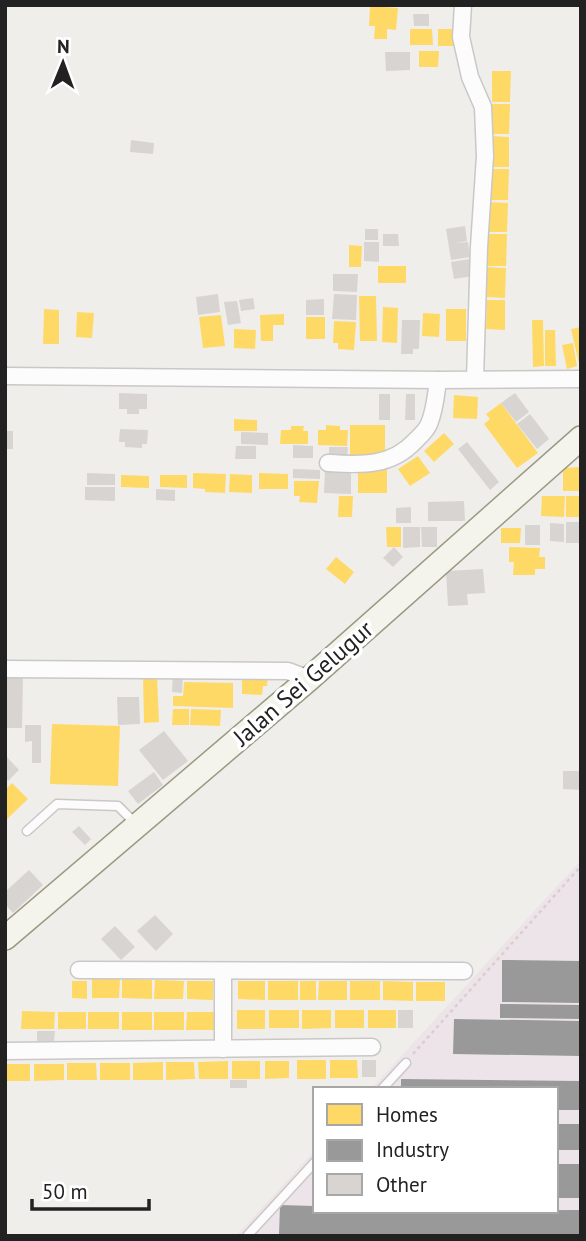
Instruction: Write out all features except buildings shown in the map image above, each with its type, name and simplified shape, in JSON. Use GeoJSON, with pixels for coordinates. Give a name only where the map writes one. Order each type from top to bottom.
{"type":"FeatureCollection","features":[{"type":"Feature","properties":{"kind":"main road","name":"Jalan Sei Gelugur"},"geometry":{"type":"LineString","coordinates":[[13,931],[309,679],[581,438]]}},
{"type":"Feature","properties":{"kind":"street"},"geometry":{"type":"LineString","coordinates":[[463,5],[461,37],[470,77],[484,107],[485,156],[475,379]]}},
{"type":"Feature","properties":{"kind":"street"},"geometry":{"type":"LineString","coordinates":[[5,376],[581,379]]}},
{"type":"Feature","properties":{"kind":"street"},"geometry":{"type":"LineString","coordinates":[[328,463],[366,465],[391,460],[412,445],[428,428],[439,380]]}},
{"type":"Feature","properties":{"kind":"street"},"geometry":{"type":"LineString","coordinates":[[5,669],[288,671],[309,679]]}},
{"type":"Feature","properties":{"kind":"street"},"geometry":{"type":"LineString","coordinates":[[79,970],[464,971]]}},
{"type":"Feature","properties":{"kind":"street"},"geometry":{"type":"LineString","coordinates":[[223,972],[223,1049]]}},
{"type":"Feature","properties":{"kind":"street"},"geometry":{"type":"LineString","coordinates":[[5,1051],[372,1047]]}},
{"type":"Feature","properties":{"kind":"lane"},"geometry":{"type":"LineString","coordinates":[[27,831],[57,804],[118,806],[138,825]]}},
{"type":"Feature","properties":{"kind":"lane"},"geometry":{"type":"LineString","coordinates":[[384,1087],[405,1063]]}},
{"type":"Feature","properties":{"kind":"lane"},"geometry":{"type":"LineString","coordinates":[[247,1236],[313,1164]]}},
{"type":"Feature","properties":{"kind":"path"},"geometry":{"type":"LineString","coordinates":[[405,1063],[581,866]]}},
{"type":"Feature","properties":{"kind":"shaded area"},"geometry":{"type":"Polygon","coordinates":[[[581,860],[581,1236],[236,1236],[313,1152],[313,1213],[558,1213],[558,1087],[373,1087],[581,860]]]}}]}
